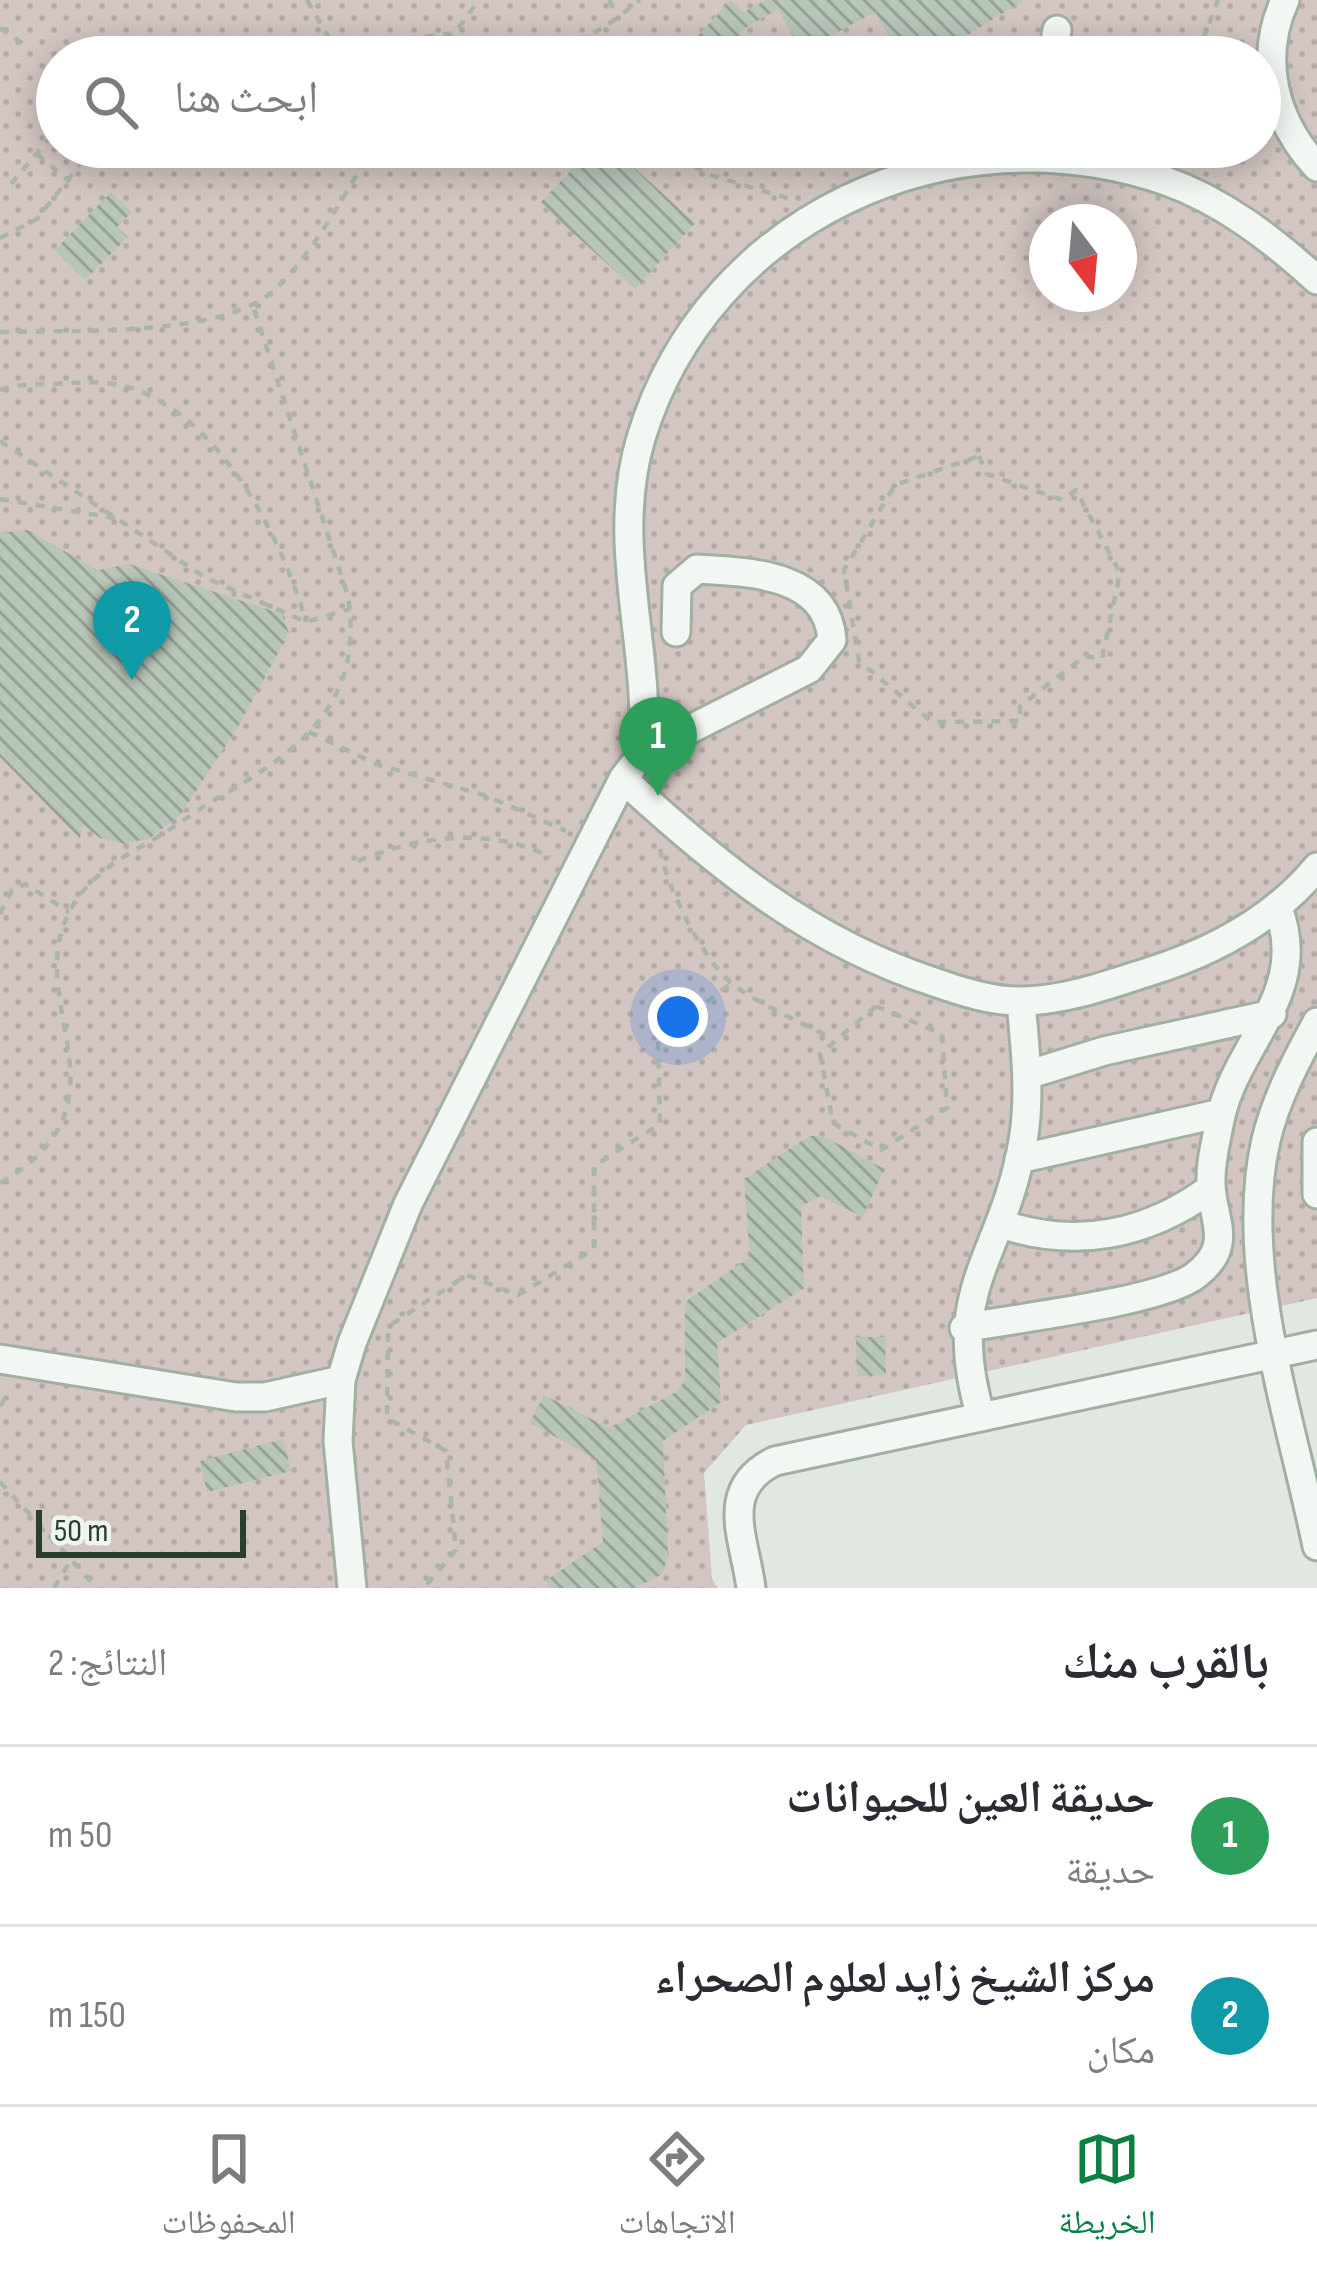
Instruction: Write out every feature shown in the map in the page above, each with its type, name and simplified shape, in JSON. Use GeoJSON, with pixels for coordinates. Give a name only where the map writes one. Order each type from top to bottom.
{"type":"FeatureCollection","features":[{"type":"Feature","properties":{"kind":"lane"},"geometry":{"type":"LineString","coordinates":[[1273,36],[1285,0]]}},
{"type":"Feature","properties":{"kind":"lane"},"geometry":{"type":"LineString","coordinates":[[1281,108],[1293,136],[1317,167]]}},
{"type":"Feature","properties":{"kind":"lane"},"geometry":{"type":"LineString","coordinates":[[644,753],[647,685],[626,556],[640,442],[666,372],[706,310],[756,256],[809,217],[874,186],[931,168]]}},
{"type":"Feature","properties":{"kind":"lane"},"geometry":{"type":"LineString","coordinates":[[1114,168],[1170,183],[1247,224],[1317,280]]}},
{"type":"Feature","properties":{"kind":"lane"},"geometry":{"type":"LineString","coordinates":[[352,1588],[339,1474],[341,1380],[385,1254],[623,779],[644,753],[809,669],[832,640],[828,616],[794,585],[760,575],[697,569],[677,586],[676,632]]}},
{"type":"Feature","properties":{"kind":"lane"},"geometry":{"type":"LineString","coordinates":[[623,779],[719,867],[838,945],[966,992],[1021,1002],[1085,992],[1166,967],[1278,908],[1317,867]]}},
{"type":"Feature","properties":{"kind":"lane"},"geometry":{"type":"LineString","coordinates":[[964,1328],[1190,1280],[1209,1262],[1219,1238],[1220,1213],[1210,1189],[1221,1113],[1285,985],[1288,954],[1278,908]]}},
{"type":"Feature","properties":{"kind":"lane"},"geometry":{"type":"LineString","coordinates":[[980,1417],[969,1377],[964,1328],[975,1282],[1001,1224],[1019,1159],[1027,1075],[1021,1002]]}},
{"type":"Feature","properties":{"kind":"lane"},"geometry":{"type":"LineString","coordinates":[[1027,1075],[1105,1051],[1272,1014]]}},
{"type":"Feature","properties":{"kind":"lane"},"geometry":{"type":"LineString","coordinates":[[1317,1022],[1280,1098],[1260,1179],[1259,1250],[1317,1546]]}},
{"type":"Feature","properties":{"kind":"lane"},"geometry":{"type":"LineString","coordinates":[[1019,1159],[1221,1113]]}},
{"type":"Feature","properties":{"kind":"lane"},"geometry":{"type":"LineString","coordinates":[[1317,1142],[1317,1194]]}},
{"type":"Feature","properties":{"kind":"lane"},"geometry":{"type":"LineString","coordinates":[[1001,1224],[1044,1236],[1110,1235],[1173,1214],[1210,1189]]}},
{"type":"Feature","properties":{"kind":"lane"},"geometry":{"type":"LineString","coordinates":[[751,1588],[736,1510],[744,1486],[763,1467],[1317,1345]]}},
{"type":"Feature","properties":{"kind":"lane"},"geometry":{"type":"LineString","coordinates":[[0,1359],[236,1396],[265,1397],[341,1380]]}},
{"type":"Feature","properties":{"kind":"path"},"geometry":{"type":"LineString","coordinates":[[308,0],[328,36]]}},
{"type":"Feature","properties":{"kind":"path"},"geometry":{"type":"LineString","coordinates":[[453,36],[479,0]]}},
{"type":"Feature","properties":{"kind":"path"},"geometry":{"type":"LineString","coordinates":[[609,0],[620,18]]}},
{"type":"Feature","properties":{"kind":"path"},"geometry":{"type":"LineString","coordinates":[[589,36],[640,0]]}},
{"type":"Feature","properties":{"kind":"path"},"geometry":{"type":"LineString","coordinates":[[1204,36],[1218,0]]}},
{"type":"Feature","properties":{"kind":"path"},"geometry":{"type":"LineString","coordinates":[[0,28],[25,45]]}},
{"type":"Feature","properties":{"kind":"path"},"geometry":{"type":"LineString","coordinates":[[430,36],[455,33]]}},
{"type":"Feature","properties":{"kind":"path"},"geometry":{"type":"LineString","coordinates":[[11,184],[36,154]]}},
{"type":"Feature","properties":{"kind":"path"},"geometry":{"type":"LineString","coordinates":[[53,168],[70,182]]}},
{"type":"Feature","properties":{"kind":"path"},"geometry":{"type":"LineString","coordinates":[[0,238],[23,231],[79,168]]}},
{"type":"Feature","properties":{"kind":"path"},"geometry":{"type":"LineString","coordinates":[[0,332],[194,323],[253,307],[302,260],[361,168]]}},
{"type":"Feature","properties":{"kind":"path"},"geometry":{"type":"LineString","coordinates":[[702,168],[727,182],[779,192],[809,217]]}},
{"type":"Feature","properties":{"kind":"path"},"geometry":{"type":"LineString","coordinates":[[0,1183],[41,1151],[71,1104],[56,976],[69,912],[82,892],[123,855],[245,783],[309,732],[347,673],[350,609],[253,307]]}},
{"type":"Feature","properties":{"kind":"path"},"geometry":{"type":"LineString","coordinates":[[0,390],[105,383],[141,392],[174,413],[217,454],[266,524],[286,563],[306,622]]}},
{"type":"Feature","properties":{"kind":"path"},"geometry":{"type":"LineString","coordinates":[[0,442],[206,578],[306,622],[350,609]]}},
{"type":"Feature","properties":{"kind":"path"},"geometry":{"type":"LineString","coordinates":[[979,456],[987,473],[1043,494],[1062,500],[1076,490],[1120,573],[1102,659],[1084,656],[1020,706],[1020,721],[932,722],[859,661],[844,570],[896,485],[979,456]]}},
{"type":"Feature","properties":{"kind":"path"},"geometry":{"type":"LineString","coordinates":[[0,499],[120,519]]}},
{"type":"Feature","properties":{"kind":"path"},"geometry":{"type":"LineString","coordinates":[[309,732],[408,776],[514,806],[584,858]]}},
{"type":"Feature","properties":{"kind":"path"},"geometry":{"type":"LineString","coordinates":[[660,813],[664,876],[730,984],[836,1041]]}},
{"type":"Feature","properties":{"kind":"path"},"geometry":{"type":"LineString","coordinates":[[358,861],[400,844],[469,838],[584,858]]}},
{"type":"Feature","properties":{"kind":"path"},"geometry":{"type":"LineString","coordinates":[[0,914],[12,890],[25,884],[69,912]]}},
{"type":"Feature","properties":{"kind":"path"},"geometry":{"type":"LineString","coordinates":[[424,1588],[456,1550],[446,1451],[387,1418],[388,1326],[467,1275],[518,1295],[594,1249],[594,1166],[660,1124],[658,1041],[730,984]]}},
{"type":"Feature","properties":{"kind":"path"},"geometry":{"type":"LineString","coordinates":[[876,1006],[941,1034],[947,1108],[881,1150],[833,1123],[820,1054],[836,1041],[876,1006]]}},
{"type":"Feature","properties":{"kind":"path"},"geometry":{"type":"LineString","coordinates":[[0,1483],[97,1588]]}},
{"type":"Feature","properties":{"kind":"path"},"geometry":{"type":"LineString","coordinates":[[54,1588],[72,1558]]}},
{"type":"Feature","properties":{"kind":"shaded area"},"geometry":{"type":"Polygon","coordinates":[[[0,0],[1317,0],[1317,1298],[746,1425],[704,1473],[712,1579],[718,1588],[0,1588],[0,0]]]}},
{"type":"Feature","properties":{"kind":"building"},"geometry":{"type":"Polygon","coordinates":[[[731,0],[744,12],[766,0],[1024,0],[966,36],[888,36],[875,12],[831,36],[792,36],[778,9],[739,36],[698,36],[731,0]]]}},
{"type":"Feature","properties":{"kind":"building"},"geometry":{"type":"Polygon","coordinates":[[[573,168],[635,168],[695,223],[635,289],[540,203],[573,168]]]}},
{"type":"Feature","properties":{"kind":"building"},"geometry":{"type":"Polygon","coordinates":[[[111,192],[132,212],[117,227],[128,237],[85,280],[55,250],[111,192]]]}},
{"type":"Feature","properties":{"kind":"building"},"geometry":{"type":"Polygon","coordinates":[[[27,530],[98,570],[129,564],[282,614],[289,633],[238,727],[181,814],[150,838],[125,844],[100,838],[82,824],[80,839],[0,757],[0,533],[27,530]]]}},
{"type":"Feature","properties":{"kind":"building"},"geometry":{"type":"Polygon","coordinates":[[[809,1136],[823,1136],[884,1169],[863,1217],[820,1196],[801,1206],[804,1288],[717,1343],[721,1402],[663,1441],[668,1558],[661,1575],[634,1588],[550,1588],[545,1581],[603,1542],[596,1460],[530,1422],[544,1395],[609,1428],[678,1391],[685,1379],[685,1302],[750,1257],[744,1179],[809,1136]]]}},
{"type":"Feature","properties":{"kind":"building"},"geometry":{"type":"Polygon","coordinates":[[[856,1337],[885,1337],[886,1375],[857,1376],[856,1337]]]}},
{"type":"Feature","properties":{"kind":"building"},"geometry":{"type":"Polygon","coordinates":[[[283,1439],[291,1471],[207,1492],[200,1461],[283,1439]]]}},
{"type":"Feature","properties":{"kind":"place","name":"مركز الشيخ زايد لعلوم الصحراء"},"geometry":{"type":"Point","coordinates":[132,680]}},
{"type":"Feature","properties":{"kind":"place","name":"حديقة العين للحيوانات"},"geometry":{"type":"Point","coordinates":[658,796]}}]}
